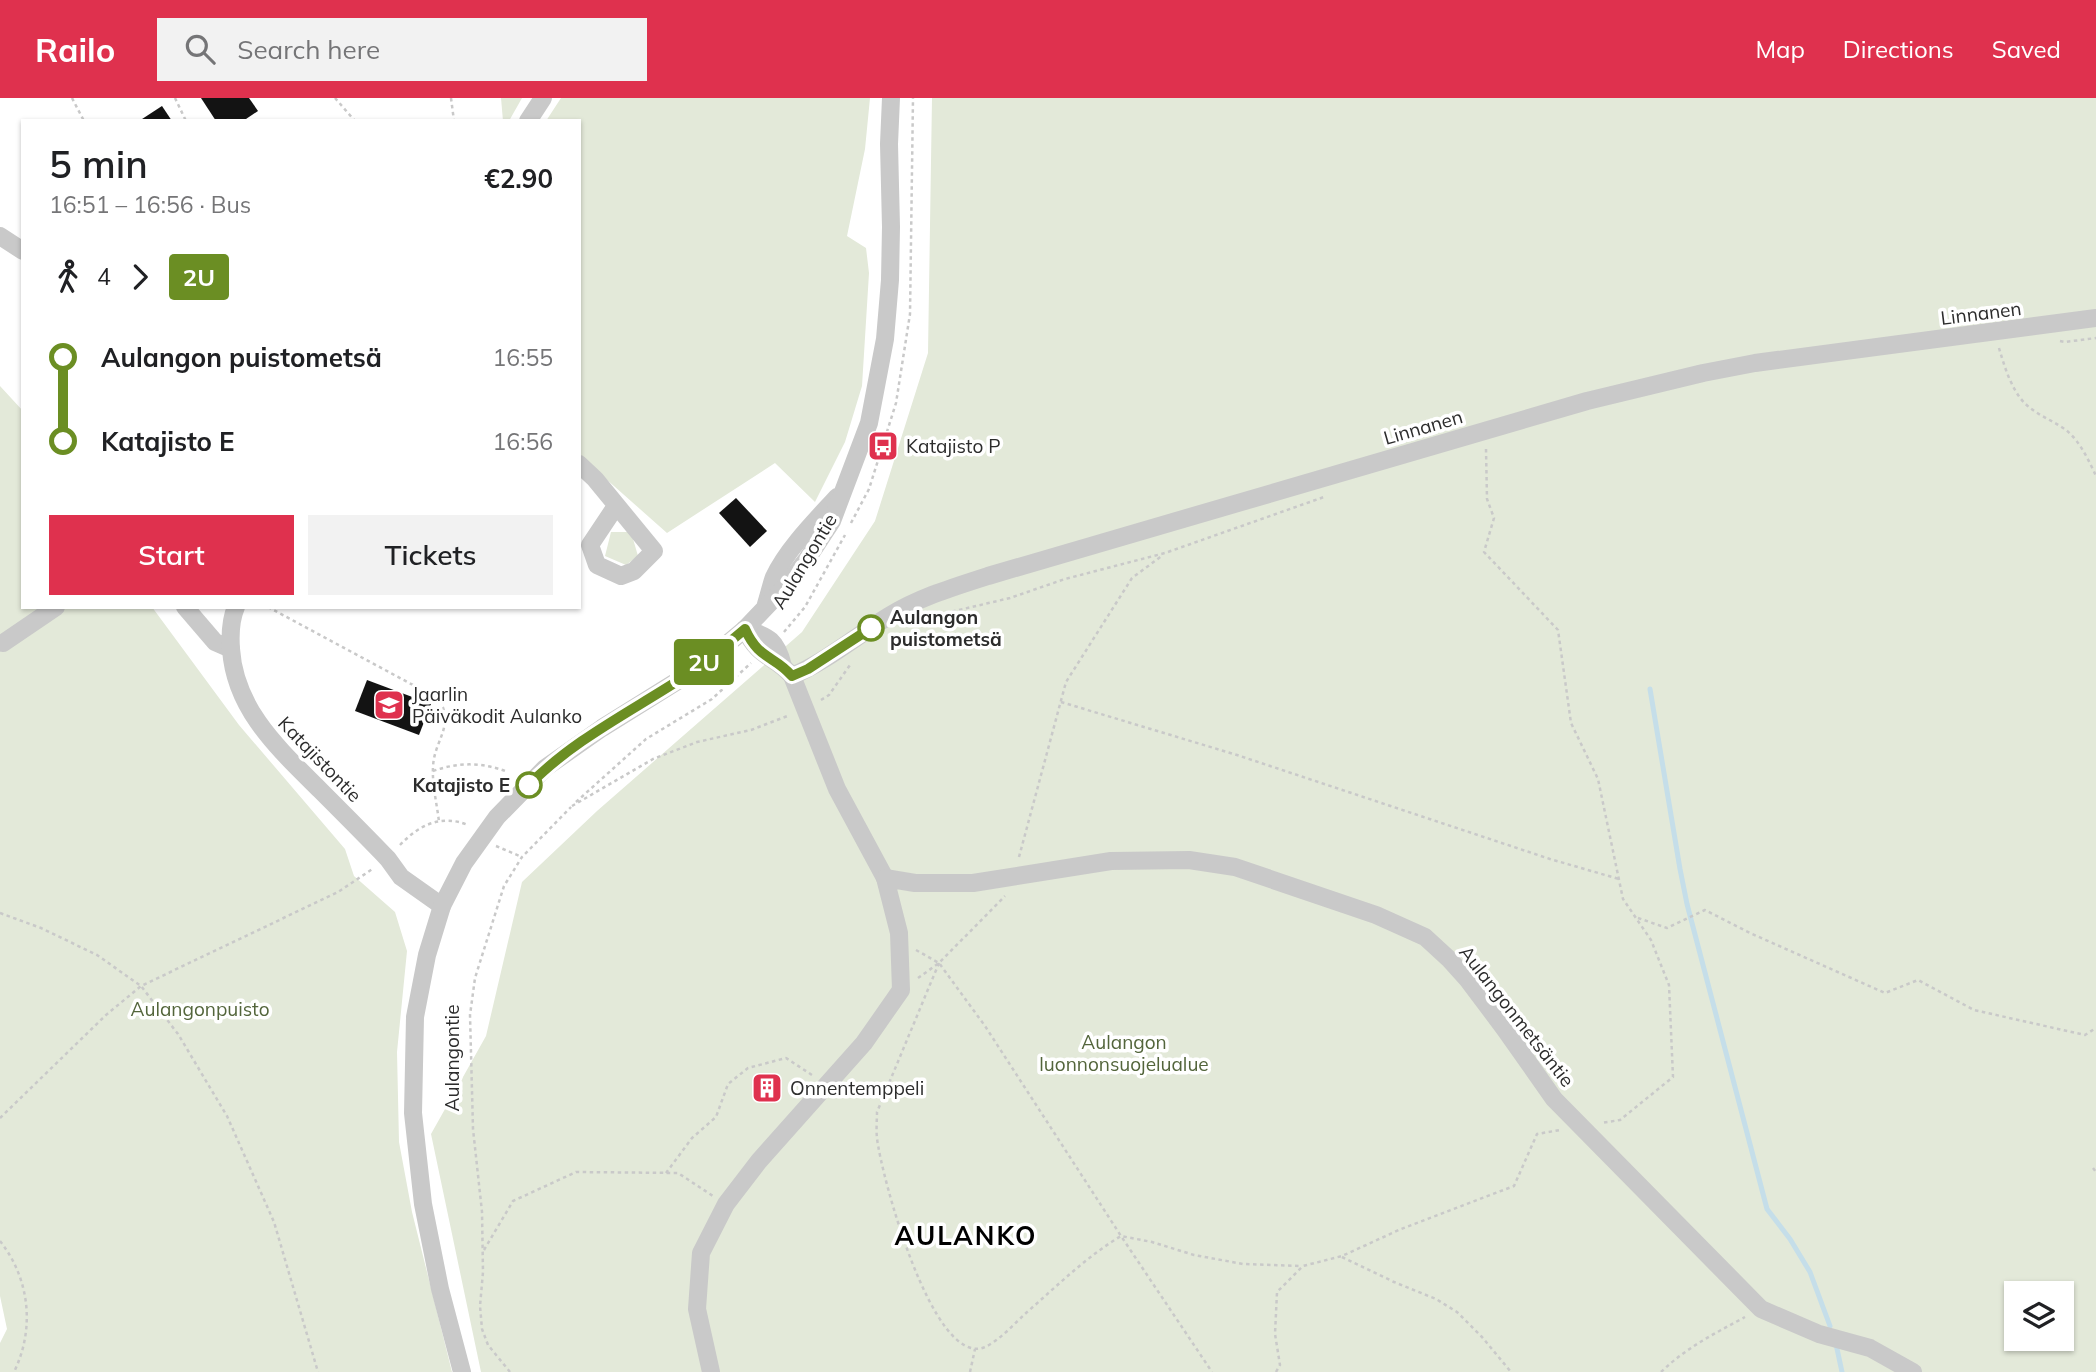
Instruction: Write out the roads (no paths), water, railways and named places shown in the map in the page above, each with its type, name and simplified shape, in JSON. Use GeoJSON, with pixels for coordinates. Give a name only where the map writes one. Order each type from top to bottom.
{"type":"FeatureCollection","features":[{"type":"Feature","properties":{"kind":"street"},"geometry":{"type":"LineString","coordinates":[[529,119],[543,98]]}},
{"type":"Feature","properties":{"kind":"street","name":"Aulangontie"},"geometry":{"type":"LineString","coordinates":[[462,1372],[440,1289],[423,1204],[412,1113],[415,1017],[427,955],[442,906],[464,863],[496,817],[545,768],[602,728],[679,680],[745,629],[765,607],[774,577],[788,556],[844,490],[869,423],[885,339],[890,280],[891,98]]}},
{"type":"Feature","properties":{"kind":"street"},"geometry":{"type":"LineString","coordinates":[[0,236],[21,250]]}},
{"type":"Feature","properties":{"kind":"street","name":"Linnanen"},"geometry":{"type":"LineString","coordinates":[[788,671],[808,669],[890,615],[928,595],[1587,401],[1755,363],[2096,318]]}},
{"type":"Feature","properties":{"kind":"street"},"geometry":{"type":"LineString","coordinates":[[581,466],[616,506]]}},
{"type":"Feature","properties":{"kind":"street"},"geometry":{"type":"LineString","coordinates":[[3,643],[53,609]]}},
{"type":"Feature","properties":{"kind":"street"},"geometry":{"type":"LineString","coordinates":[[187,609],[215,642],[231,649]]}},
{"type":"Feature","properties":{"kind":"street","name":"Katajistontie"},"geometry":{"type":"LineString","coordinates":[[236,609],[230,632],[233,669],[239,690],[260,725],[283,753],[388,859],[401,877],[442,906]]}},
{"type":"Feature","properties":{"kind":"street"},"geometry":{"type":"LineString","coordinates":[[711,1372],[697,1309],[701,1253],[726,1204],[759,1161],[864,1043],[901,990],[899,940],[885,878],[837,789],[779,650],[767,648],[760,633],[745,629]]}},
{"type":"Feature","properties":{"kind":"street","name":"Aulangonmetsäntie"},"geometry":{"type":"LineString","coordinates":[[885,878],[915,883],[973,883],[1111,861],[1189,859],[1235,867],[1376,915],[1425,937],[1450,960],[1504,1028],[1554,1099],[1761,1309],[1819,1334],[1870,1348],[1913,1372]]}},
{"type":"Feature","properties":{"kind":"waterway"},"geometry":{"type":"LineString","coordinates":[[1650,689],[1687,904],[1767,1209],[1810,1272],[1830,1326]]}},
{"type":"Feature","properties":{"kind":"waterway"},"geometry":{"type":"LineString","coordinates":[[1836,1344],[1842,1372]]}},
{"type":"Feature","properties":{"kind":"place","name":"Katajisto P"},"geometry":{"type":"Point","coordinates":[883,446]}},
{"type":"Feature","properties":{"kind":"place","name":"Aulangon puistometsä"},"geometry":{"type":"Point","coordinates":[871,628]}},
{"type":"Feature","properties":{"kind":"place","name":"Jaarlin Päiväkodit Aulanko"},"geometry":{"type":"Point","coordinates":[389,705]}},
{"type":"Feature","properties":{"kind":"place","name":"Katajisto E"},"geometry":{"type":"Point","coordinates":[529,785]}},
{"type":"Feature","properties":{"kind":"place","name":"Onnentemppeli"},"geometry":{"type":"Point","coordinates":[767,1088]}},
{"type":"Feature","properties":{"kind":"district","name":"AULANKO"},"geometry":{"type":"Point","coordinates":[966,1236]}},
{"type":"Feature","properties":{"kind":"park label","name":"Aulangonpuisto"},"geometry":{"type":"Point","coordinates":[200,1009]}},
{"type":"Feature","properties":{"kind":"park label","name":"Aulangon luonnonsuojelualue"},"geometry":{"type":"Point","coordinates":[1124,1053]}}]}
